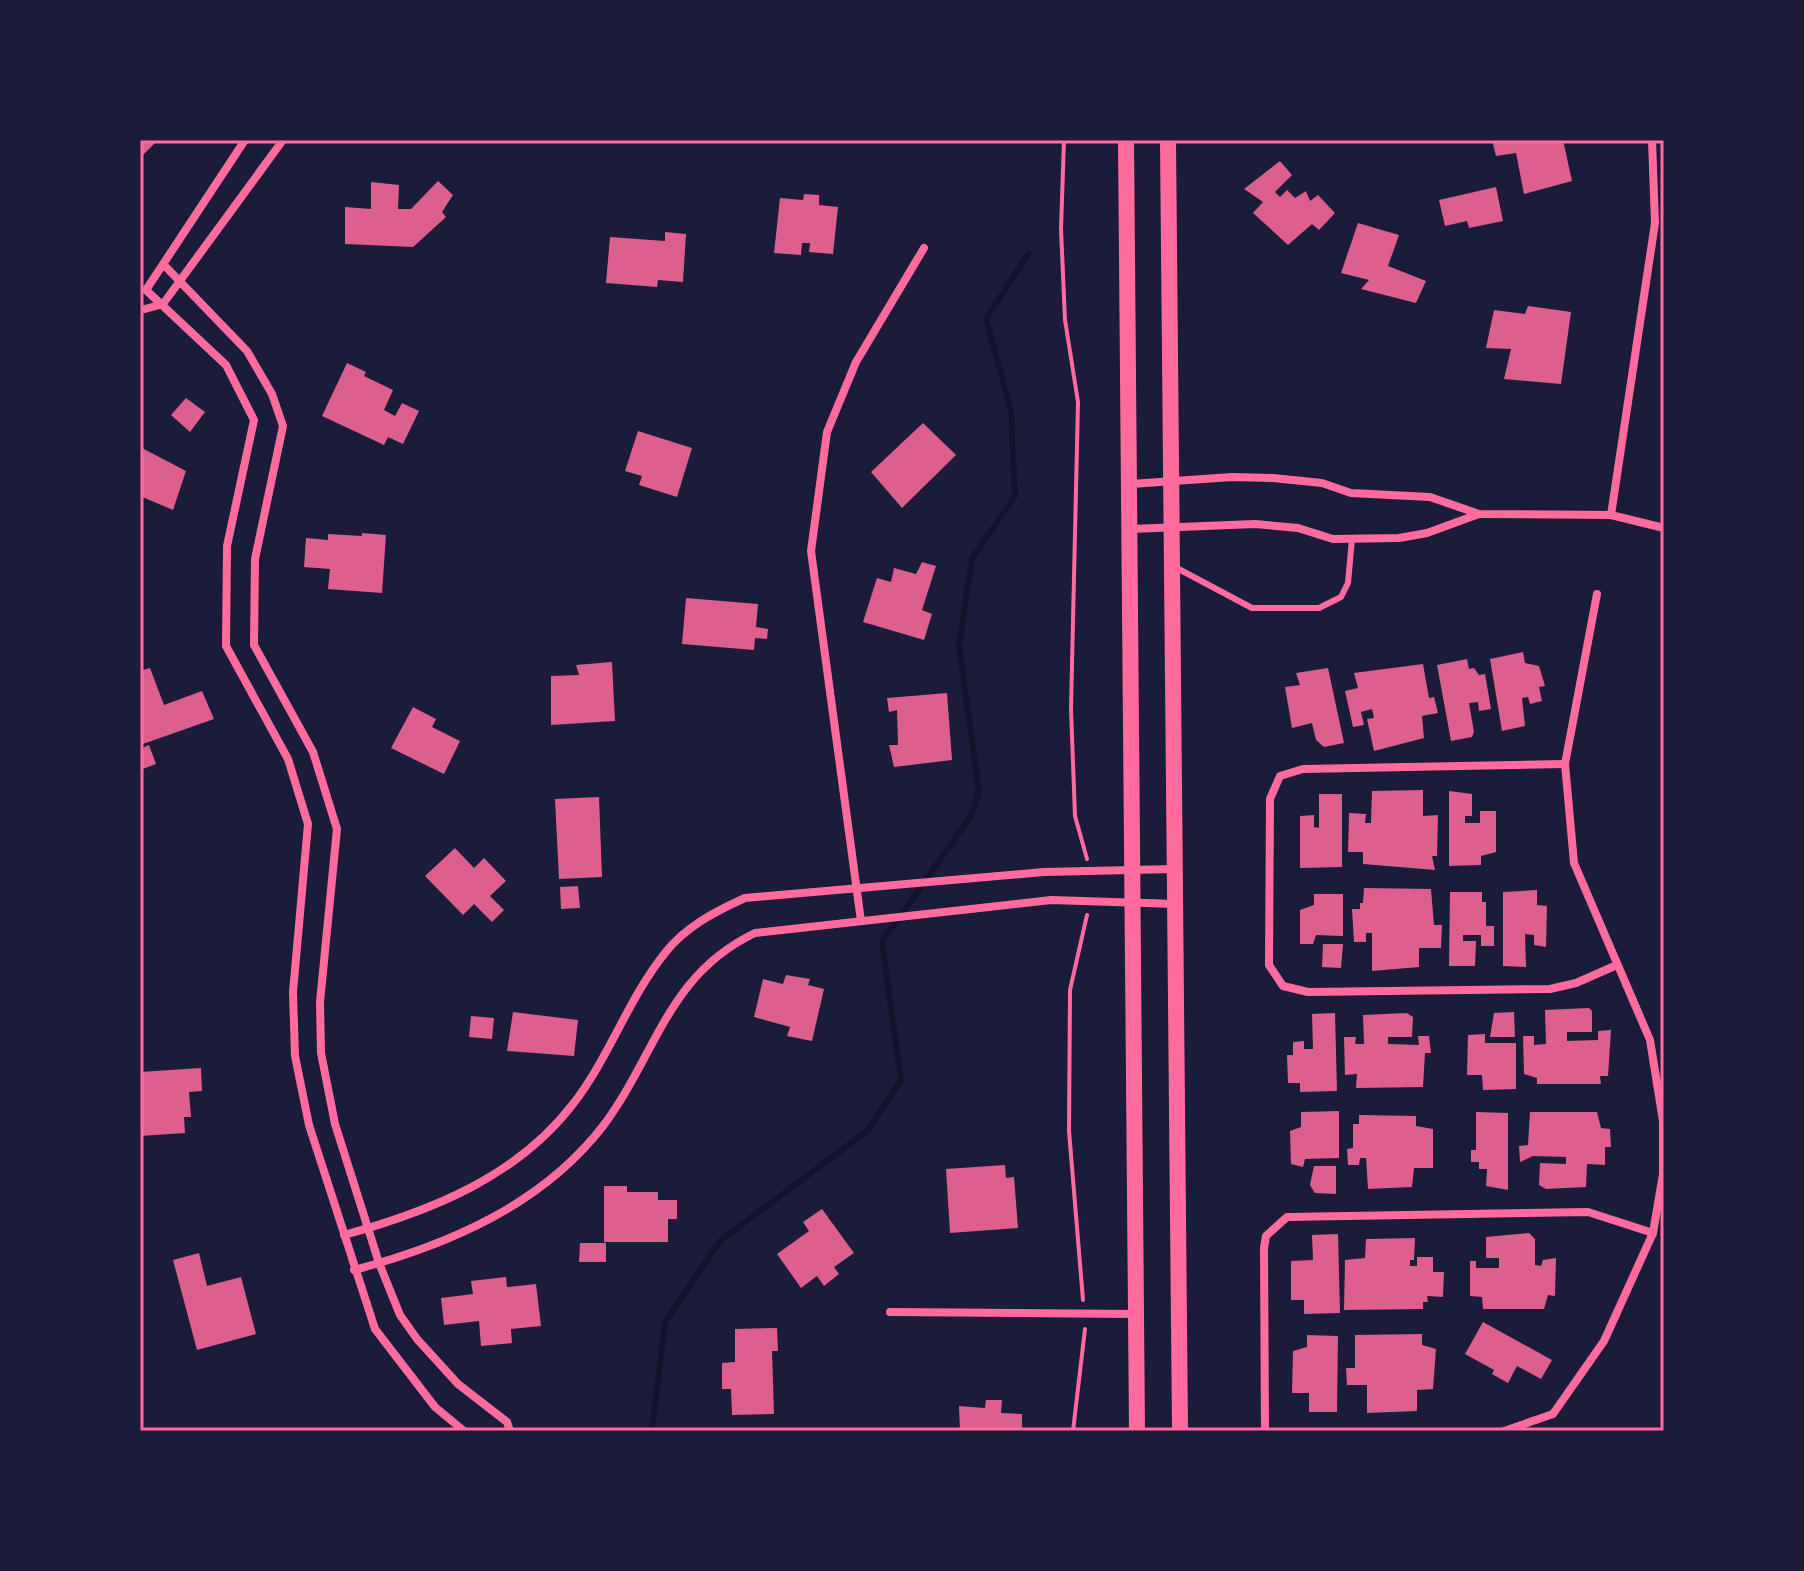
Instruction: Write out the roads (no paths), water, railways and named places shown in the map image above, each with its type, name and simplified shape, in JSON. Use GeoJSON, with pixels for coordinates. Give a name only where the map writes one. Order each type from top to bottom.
{"type":"FeatureCollection","features":[{"type":"Feature","properties":{"kind":"main road"},"geometry":{"type":"LineString","coordinates":[[1126,140],[1137,1431]]}},
{"type":"Feature","properties":{"kind":"main road"},"geometry":{"type":"LineString","coordinates":[[1168,140],[1180,1431]]}},
{"type":"Feature","properties":{"kind":"street"},"geometry":{"type":"LineString","coordinates":[[142,312],[146,290],[165,266],[245,140]]}},
{"type":"Feature","properties":{"kind":"street"},"geometry":{"type":"LineString","coordinates":[[142,312],[163,304],[283,140]]}},
{"type":"Feature","properties":{"kind":"street"},"geometry":{"type":"LineString","coordinates":[[1611,515],[1655,223],[1652,140]]}},
{"type":"Feature","properties":{"kind":"street"},"geometry":{"type":"LineString","coordinates":[[861,921],[811,551],[827,432],[856,362],[924,248]]}},
{"type":"Feature","properties":{"kind":"street"},"geometry":{"type":"LineString","coordinates":[[165,266],[181,279],[247,351],[272,394],[283,426],[255,559],[254,645],[313,752],[337,829],[320,1002],[321,1053],[335,1124],[379,1263],[400,1315],[417,1339],[458,1384],[507,1422],[510,1431]]}},
{"type":"Feature","properties":{"kind":"street"},"geometry":{"type":"LineString","coordinates":[[146,290],[226,365],[254,420],[227,546],[226,646],[288,759],[308,824],[293,992],[293,1048],[309,1125],[375,1329],[435,1407],[464,1431]]}},
{"type":"Feature","properties":{"kind":"street"},"geometry":{"type":"LineString","coordinates":[[1131,484],[1232,477],[1273,478],[1322,483],[1351,493],[1430,497],[1479,514],[1611,515],[1664,528]]}},
{"type":"Feature","properties":{"kind":"street"},"geometry":{"type":"LineString","coordinates":[[1131,529],[1255,524],[1298,528],[1333,539],[1352,539],[1427,533],[1479,514]]}},
{"type":"Feature","properties":{"kind":"street"},"geometry":{"type":"LineString","coordinates":[[1504,1431],[1553,1414],[1604,1341],[1653,1233],[1663,1174],[1663,1121],[1650,1040],[1574,863],[1565,764],[1597,594]]}},
{"type":"Feature","properties":{"kind":"street"},"geometry":{"type":"LineString","coordinates":[[1565,764],[1303,769],[1280,776],[1270,799],[1269,965],[1283,986],[1308,992],[1550,989],[1576,983],[1617,965]]}},
{"type":"Feature","properties":{"kind":"street"},"geometry":{"type":"LineString","coordinates":[[344,1235],[441,1203],[496,1176],[540,1140],[574,1103],[666,951],[708,916],[745,898],[1044,872],[1176,869]]}},
{"type":"Feature","properties":{"kind":"street"},"geometry":{"type":"LineString","coordinates":[[354,1270],[455,1236],[516,1206],[565,1167],[603,1125],[694,975],[728,946],[755,933],[1051,900],[1131,900],[1177,904]]}},
{"type":"Feature","properties":{"kind":"street"},"geometry":{"type":"LineString","coordinates":[[1265,1431],[1264,1248],[1266,1236],[1287,1217],[1588,1212],[1653,1233]]}},
{"type":"Feature","properties":{"kind":"street"},"geometry":{"type":"LineString","coordinates":[[890,1312],[1135,1314]]}},
{"type":"Feature","properties":{"kind":"lane"},"geometry":{"type":"LineString","coordinates":[[1172,565],[1252,608],[1319,608],[1341,597],[1348,583],[1352,539]]}},
{"type":"Feature","properties":{"kind":"waterway"},"geometry":{"type":"LineString","coordinates":[[652,1431],[665,1322],[721,1240],[867,1131],[901,1080],[882,942],[970,817],[979,792],[959,645],[972,559],[1015,496],[1011,410],[986,319],[1029,253]]}}]}
